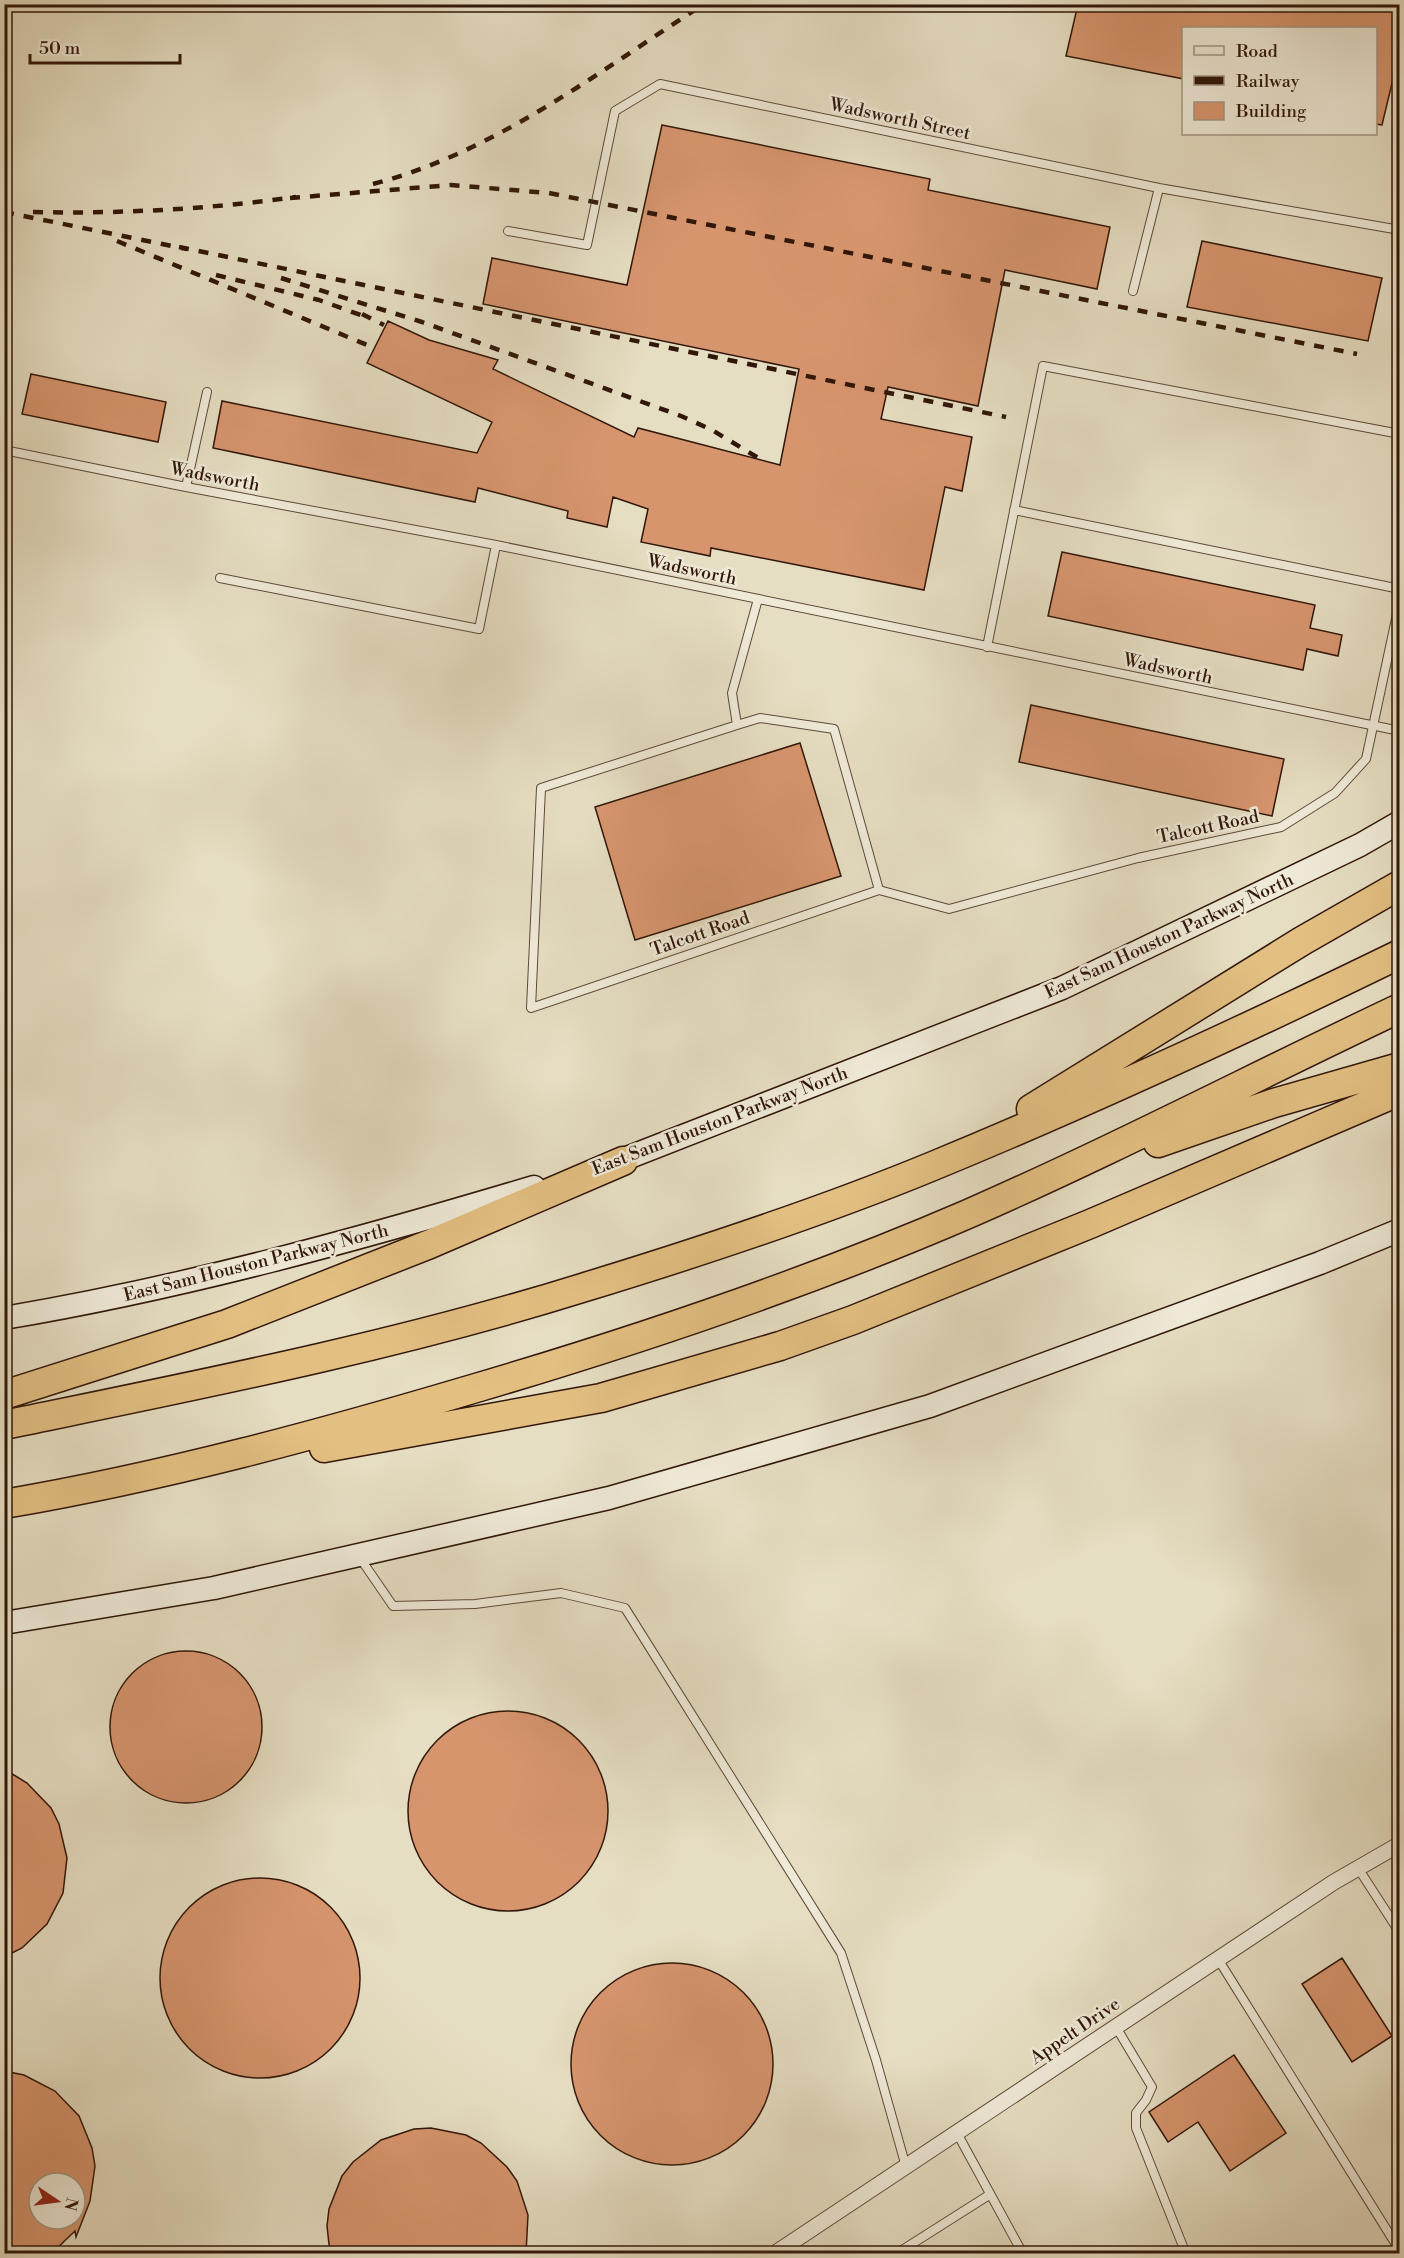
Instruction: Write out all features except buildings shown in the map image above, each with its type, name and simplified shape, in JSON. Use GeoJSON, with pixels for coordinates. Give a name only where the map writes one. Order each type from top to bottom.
{"type":"FeatureCollection","features":[{"type":"Feature","properties":{"kind":"highway"},"geometry":{"type":"LineString","coordinates":[[931,1167],[993,1132],[1302,941],[1400,885]]}},
{"type":"Feature","properties":{"kind":"highway"},"geometry":{"type":"LineString","coordinates":[[4,1425],[266,1370],[471,1320],[677,1258],[846,1200],[931,1167],[1041,1120],[1400,954]]}},
{"type":"Feature","properties":{"kind":"highway"},"geometry":{"type":"LineString","coordinates":[[967,1214],[1170,1120],[1387,1014]]}},
{"type":"Feature","properties":{"kind":"highway"},"geometry":{"type":"LineString","coordinates":[[18,1502],[295,1439],[645,1336],[760,1295],[967,1214],[1274,1103],[1400,1067]]}},
{"type":"Feature","properties":{"kind":"highway"},"geometry":{"type":"LineString","coordinates":[[18,1502],[539,1410],[658,1383],[780,1346],[853,1320],[1090,1224],[1400,1091]]}},
{"type":"Feature","properties":{"kind":"highway"},"geometry":{"type":"LineString","coordinates":[[1295,1137],[1400,1101]]}},
{"type":"Feature","properties":{"kind":"highway"},"geometry":{"type":"LineString","coordinates":[[4,1395],[227,1324],[430,1244],[623,1161]]}},
{"type":"Feature","properties":{"kind":"main road","name":"East Sam Houston Parkway North"},"geometry":{"type":"LineString","coordinates":[[4,1318],[117,1298],[435,1217],[623,1161],[1062,988],[1360,845],[1400,822]]}},
{"type":"Feature","properties":{"kind":"main road"},"geometry":{"type":"LineString","coordinates":[[4,1623],[214,1588],[609,1498],[930,1406],[1320,1263],[1400,1230]]}},
{"type":"Feature","properties":{"kind":"street","name":"Appelt Drive"},"geometry":{"type":"LineString","coordinates":[[774,2253],[1218,1959],[1358,1868],[1400,1844]]}},
{"type":"Feature","properties":{"kind":"lane","name":"Wadsworth Street"},"geometry":{"type":"LineString","coordinates":[[508,231],[587,245],[615,111],[660,84],[1159,188],[1400,230]]}},
{"type":"Feature","properties":{"kind":"lane"},"geometry":{"type":"LineString","coordinates":[[1133,291],[1159,188]]}},
{"type":"Feature","properties":{"kind":"lane"},"geometry":{"type":"LineString","coordinates":[[987,647],[1043,366],[1400,434]]}},
{"type":"Feature","properties":{"kind":"lane"},"geometry":{"type":"LineString","coordinates":[[186,487],[207,392]]}},
{"type":"Feature","properties":{"kind":"lane","name":"Wadsworth"},"geometry":{"type":"LineString","coordinates":[[4,450],[186,487],[496,545],[1400,731]]}},
{"type":"Feature","properties":{"kind":"lane"},"geometry":{"type":"LineString","coordinates":[[1014,510],[1400,589]]}},
{"type":"Feature","properties":{"kind":"lane"},"geometry":{"type":"LineString","coordinates":[[220,578],[479,629],[496,545]]}},
{"type":"Feature","properties":{"kind":"lane"},"geometry":{"type":"LineString","coordinates":[[758,599],[732,693],[737,725],[760,718],[834,729],[879,890]]}},
{"type":"Feature","properties":{"kind":"lane","name":"Talcott Road"},"geometry":{"type":"LineString","coordinates":[[737,725],[541,788],[531,1008],[879,890],[949,909],[1138,858],[1281,827],[1335,793],[1366,759],[1400,600]]}},
{"type":"Feature","properties":{"kind":"lane"},"geometry":{"type":"LineString","coordinates":[[357,1555],[393,1606],[475,1604],[561,1593],[626,1608],[841,1953],[876,2060],[906,2167]]}},
{"type":"Feature","properties":{"kind":"lane"},"geometry":{"type":"LineString","coordinates":[[1358,1868],[1400,1933]]}},
{"type":"Feature","properties":{"kind":"lane"},"geometry":{"type":"LineString","coordinates":[[1218,1959],[1400,2251]]}},
{"type":"Feature","properties":{"kind":"lane"},"geometry":{"type":"LineString","coordinates":[[1116,2027],[1152,2086],[1146,2100],[1136,2113],[1136,2128],[1186,2253]]}},
{"type":"Feature","properties":{"kind":"lane"},"geometry":{"type":"LineString","coordinates":[[957,2133],[988,2195],[1023,2253]]}},
{"type":"Feature","properties":{"kind":"lane"},"geometry":{"type":"LineString","coordinates":[[896,2253],[988,2195]]}},
{"type":"Feature","properties":{"kind":"railway"},"geometry":{"type":"LineString","coordinates":[[373,184],[418,170],[504,131],[545,108],[704,4]]}},
{"type":"Feature","properties":{"kind":"railway"},"geometry":{"type":"LineString","coordinates":[[290,198],[451,185],[549,193],[1357,354]]}},
{"type":"Feature","properties":{"kind":"railway"},"geometry":{"type":"LineString","coordinates":[[33,212],[165,210],[296,197]]}},
{"type":"Feature","properties":{"kind":"railway"},"geometry":{"type":"LineString","coordinates":[[4,212],[187,249]]}},
{"type":"Feature","properties":{"kind":"railway"},"geometry":{"type":"LineString","coordinates":[[117,241],[372,347]]}},
{"type":"Feature","properties":{"kind":"railway"},"geometry":{"type":"LineString","coordinates":[[179,247],[1006,417]]}},
{"type":"Feature","properties":{"kind":"railway"},"geometry":{"type":"LineString","coordinates":[[216,275],[319,300],[369,318]]}},
{"type":"Feature","properties":{"kind":"railway"},"geometry":{"type":"LineString","coordinates":[[281,278],[422,322],[681,416],[712,430],[760,459]]}},
{"type":"Feature","properties":{"kind":"railway"},"geometry":{"type":"LineString","coordinates":[[362,314],[384,325]]}}]}
